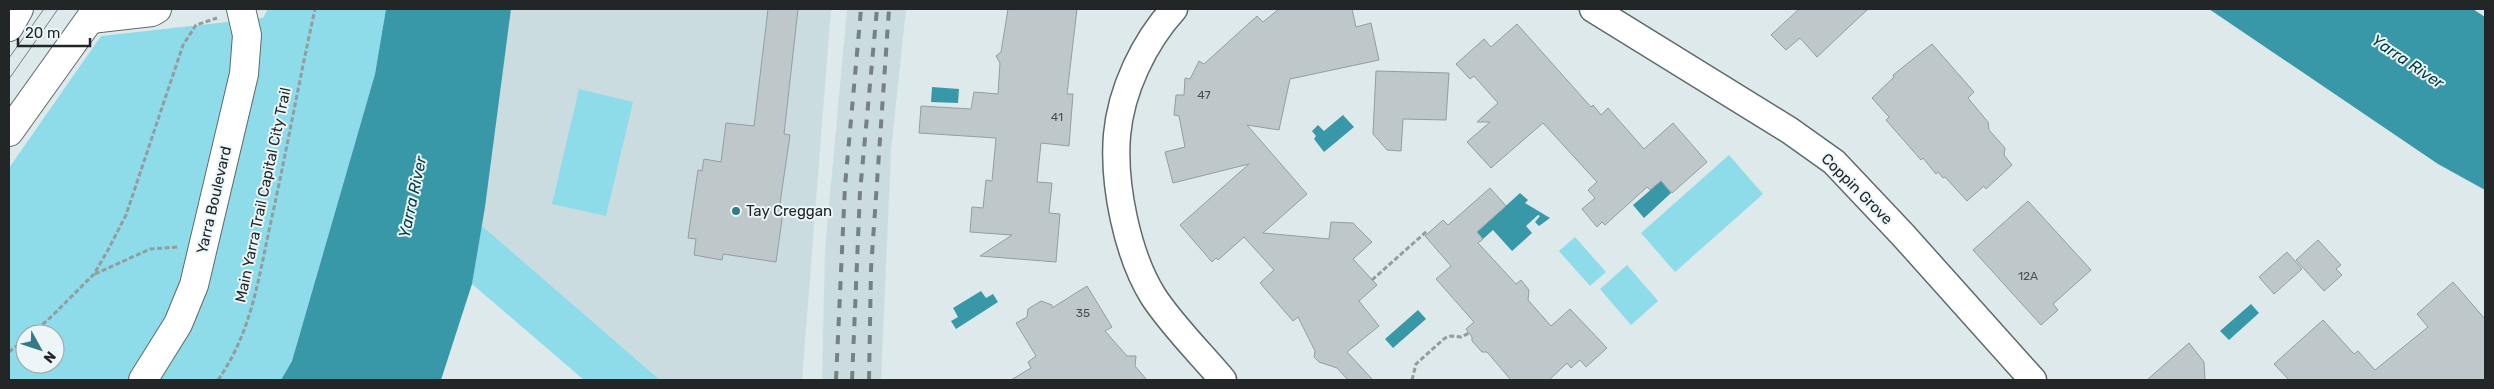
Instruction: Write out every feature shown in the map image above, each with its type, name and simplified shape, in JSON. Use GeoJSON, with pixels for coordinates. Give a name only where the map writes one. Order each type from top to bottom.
{"type":"FeatureCollection","features":[{"type":"Feature","properties":{"kind":"street"},"geometry":{"type":"LineString","coordinates":[[9,27],[19,9]]}},
{"type":"Feature","properties":{"kind":"street"},"geometry":{"type":"LineString","coordinates":[[9,132],[94,14],[152,12],[157,9]]}},
{"type":"Feature","properties":{"kind":"street","name":"Yarra Boulevard"},"geometry":{"type":"LineString","coordinates":[[143,380],[178,324],[194,285],[244,74],[247,35],[241,9]]}},
{"type":"Feature","properties":{"kind":"street"},"geometry":{"type":"LineString","coordinates":[[1174,9],[1148,44],[1128,87],[1117,135],[1125,223],[1136,263],[1154,296],[1223,380]]}},
{"type":"Feature","properties":{"kind":"street","name":"Coppin Grove"},"geometry":{"type":"LineString","coordinates":[[1593,9],[1789,130],[1834,162],[1903,235],[2033,380]]}},
{"type":"Feature","properties":{"kind":"path"},"geometry":{"type":"LineString","coordinates":[[43,324],[94,274],[126,215],[183,45],[190,33],[196,25],[241,9]]}},
{"type":"Feature","properties":{"kind":"path","name":"Main Yarra Trail Capital City Trail"},"geometry":{"type":"LineString","coordinates":[[218,380],[240,345],[251,312],[287,149],[297,87],[315,9]]}},
{"type":"Feature","properties":{"kind":"path"},"geometry":{"type":"LineString","coordinates":[[1372,280],[1427,231]]}},
{"type":"Feature","properties":{"kind":"path"},"geometry":{"type":"LineString","coordinates":[[94,274],[150,249],[172,246],[202,253]]}},
{"type":"Feature","properties":{"kind":"path"},"geometry":{"type":"LineString","coordinates":[[1412,380],[1416,364],[1444,338],[1451,336],[1461,337],[1469,333]]}},
{"type":"Feature","properties":{"kind":"shaded area"},"geometry":{"type":"Polygon","coordinates":[[[268,9],[386,9],[375,74],[292,361],[281,380],[9,380],[9,168],[101,36],[263,18],[268,9]]]}},
{"type":"Feature","properties":{"kind":"shaded area"},"geometry":{"type":"Polygon","coordinates":[[[511,9],[831,9],[802,380],[660,380],[481,225],[511,9]]]}},
{"type":"Feature","properties":{"kind":"shaded area"},"geometry":{"type":"Polygon","coordinates":[[[847,9],[906,9],[891,151],[881,380],[822,380],[825,249],[847,9]]]}},
{"type":"Feature","properties":{"kind":"shaded area"},"geometry":{"type":"Polygon","coordinates":[[[579,89],[633,102],[606,216],[552,204],[579,89]]]}},
{"type":"Feature","properties":{"kind":"shaded area"},"geometry":{"type":"Polygon","coordinates":[[[1729,155],[1763,194],[1675,272],[1641,233],[1729,155]]]}},
{"type":"Feature","properties":{"kind":"shaded area"},"geometry":{"type":"Polygon","coordinates":[[[481,225],[660,380],[584,380],[472,284],[481,225]]]}},
{"type":"Feature","properties":{"kind":"shaded area"},"geometry":{"type":"Polygon","coordinates":[[[1575,237],[1606,272],[1590,286],[1559,251],[1575,237]]]}},
{"type":"Feature","properties":{"kind":"shaded area"},"geometry":{"type":"Polygon","coordinates":[[[1627,265],[1658,301],[1631,325],[1600,289],[1627,265]]]}},
{"type":"Feature","properties":{"kind":"water","name":"Yarra River"},"geometry":{"type":"Polygon","coordinates":[[[386,9],[511,9],[485,207],[472,284],[441,380],[281,380],[292,361],[375,74],[386,9]]]}},
{"type":"Feature","properties":{"kind":"water","name":"Yarra River"},"geometry":{"type":"Polygon","coordinates":[[[2209,9],[2473,9],[2485,17],[2485,190],[2438,164],[2209,9]]]}},
{"type":"Feature","properties":{"kind":"water"},"geometry":{"type":"Polygon","coordinates":[[[932,87],[959,89],[958,103],[931,102],[932,87]]]}},
{"type":"Feature","properties":{"kind":"water"},"geometry":{"type":"Polygon","coordinates":[[[1343,115],[1354,127],[1324,152],[1314,139],[1316,136],[1312,131],[1318,125],[1324,131],[1343,115]]]}},
{"type":"Feature","properties":{"kind":"water"},"geometry":{"type":"Polygon","coordinates":[[[1661,181],[1671,193],[1644,218],[1633,205],[1661,181]]]}},
{"type":"Feature","properties":{"kind":"water"},"geometry":{"type":"Polygon","coordinates":[[[1520,193],[1528,200],[1525,203],[1550,218],[1539,226],[1535,222],[1540,216],[1538,215],[1526,226],[1532,233],[1512,251],[1493,230],[1483,239],[1477,232],[1520,193]]]}},
{"type":"Feature","properties":{"kind":"water"},"geometry":{"type":"Polygon","coordinates":[[[981,291],[986,298],[993,294],[998,302],[956,329],[951,321],[958,317],[953,308],[981,291]]]}},
{"type":"Feature","properties":{"kind":"water"},"geometry":{"type":"Polygon","coordinates":[[[2251,304],[2259,313],[2229,340],[2220,331],[2251,304]]]}},
{"type":"Feature","properties":{"kind":"water"},"geometry":{"type":"Polygon","coordinates":[[[1418,310],[1426,319],[1393,348],[1385,339],[1418,310]]]}},
{"type":"Feature","properties":{"kind":"building"},"geometry":{"type":"Polygon","coordinates":[[[768,9],[798,9],[784,134],[790,135],[779,210],[783,212],[776,262],[723,254],[722,260],[694,255],[696,239],[688,238],[698,170],[702,171],[704,159],[721,162],[726,123],[754,126],[768,9]]]}},
{"type":"Feature","properties":{"kind":"building"},"geometry":{"type":"Polygon","coordinates":[[[1008,9],[1077,9],[1067,94],[1073,94],[1069,146],[1041,143],[1037,182],[1052,183],[1049,213],[1060,214],[1056,262],[980,256],[1012,235],[970,232],[972,207],[983,208],[986,180],[992,181],[996,138],[919,133],[921,106],[971,109],[974,92],[998,94],[1000,63],[996,56],[1001,52],[1008,9]]]}},
{"type":"Feature","properties":{"kind":"building"},"geometry":{"type":"Polygon","coordinates":[[[1279,9],[1352,9],[1356,27],[1371,23],[1379,60],[1290,79],[1279,130],[1247,125],[1307,194],[1263,233],[1329,239],[1331,222],[1353,223],[1372,242],[1353,259],[1377,285],[1359,301],[1379,326],[1347,352],[1373,380],[1348,380],[1337,368],[1319,362],[1314,357],[1315,351],[1298,317],[1293,321],[1260,283],[1274,270],[1244,237],[1218,260],[1216,258],[1212,262],[1180,225],[1249,164],[1173,183],[1165,152],[1185,147],[1179,116],[1174,115],[1176,95],[1184,95],[1185,78],[1190,79],[1199,61],[1204,64],[1257,16],[1263,22],[1279,9]]]}},
{"type":"Feature","properties":{"kind":"building"},"geometry":{"type":"Polygon","coordinates":[[[1799,9],[1868,9],[1817,57],[1800,38],[1786,50],[1771,35],[1799,9]]]}},
{"type":"Feature","properties":{"kind":"building"},"geometry":{"type":"Polygon","coordinates":[[[1517,24],[1591,107],[1593,105],[1601,115],[1608,108],[1644,149],[1673,123],[1707,162],[1672,193],[1661,181],[1650,190],[1647,187],[1605,225],[1602,222],[1597,227],[1582,209],[1595,198],[1588,190],[1597,182],[1543,123],[1491,168],[1467,142],[1490,122],[1477,122],[1498,103],[1474,76],[1470,79],[1456,64],[1484,39],[1491,47],[1517,24]]]}},
{"type":"Feature","properties":{"kind":"building"},"geometry":{"type":"Polygon","coordinates":[[[1932,44],[1974,92],[1968,98],[1988,122],[1989,130],[2005,148],[2004,155],[2012,165],[1986,189],[1984,186],[1967,201],[1945,177],[1943,178],[1938,172],[1936,174],[1923,158],[1921,160],[1886,120],[1889,117],[1872,98],[1894,77],[1893,75],[1932,44]]]}},
{"type":"Feature","properties":{"kind":"building"},"geometry":{"type":"Polygon","coordinates":[[[1376,71],[1449,73],[1446,120],[1403,119],[1401,151],[1387,150],[1373,134],[1376,71]]]}},
{"type":"Feature","properties":{"kind":"building"},"geometry":{"type":"Polygon","coordinates":[[[1490,188],[1506,206],[1477,232],[1483,239],[1478,243],[1516,284],[1521,280],[1529,290],[1528,300],[1551,326],[1570,309],[1607,348],[1586,367],[1580,360],[1571,368],[1567,363],[1549,380],[1511,380],[1487,352],[1482,352],[1472,341],[1472,337],[1466,329],[1474,322],[1436,279],[1451,266],[1425,236],[1443,220],[1448,225],[1490,188]]]}},
{"type":"Feature","properties":{"kind":"building"},"geometry":{"type":"Polygon","coordinates":[[[2028,201],[2091,270],[2053,304],[2058,310],[2041,325],[1973,250],[2028,201]]]}},
{"type":"Feature","properties":{"kind":"building"},"geometry":{"type":"Polygon","coordinates":[[[2318,240],[2341,265],[2336,269],[2342,275],[2324,291],[2296,260],[2318,240]]]}},
{"type":"Feature","properties":{"kind":"building"},"geometry":{"type":"Polygon","coordinates":[[[2287,252],[2302,269],[2274,294],[2259,277],[2287,252]]]}},
{"type":"Feature","properties":{"kind":"building"},"geometry":{"type":"Polygon","coordinates":[[[2453,282],[2485,319],[2485,380],[2289,380],[2274,364],[2323,320],[2354,354],[2358,351],[2375,370],[2428,327],[2417,314],[2453,282]]]}},
{"type":"Feature","properties":{"kind":"building"},"geometry":{"type":"Polygon","coordinates":[[[1087,286],[1112,327],[1105,331],[1127,356],[1136,356],[1135,366],[1147,380],[1011,380],[1031,368],[1028,362],[1036,356],[1016,323],[1027,317],[1028,309],[1041,301],[1052,305],[1052,308],[1087,286]]]}},
{"type":"Feature","properties":{"kind":"building"},"geometry":{"type":"Polygon","coordinates":[[[2189,343],[2204,362],[2205,380],[2147,380],[2189,343]]]}},
{"type":"Feature","properties":{"kind":"tram line"},"geometry":{"type":"LineString","coordinates":[[9,58],[44,9]]}},
{"type":"Feature","properties":{"kind":"tram line"},"geometry":{"type":"LineString","coordinates":[[9,79],[58,9]]}},
{"type":"Feature","properties":{"kind":"railway"},"geometry":{"type":"LineString","coordinates":[[836,380],[845,186],[861,9]]}},
{"type":"Feature","properties":{"kind":"railway"},"geometry":{"type":"LineString","coordinates":[[852,380],[860,192],[877,9]]}},
{"type":"Feature","properties":{"kind":"railway"},"geometry":{"type":"LineString","coordinates":[[869,380],[871,269],[889,9]]}},
{"type":"Feature","properties":{"kind":"place","name":"Tay Creggan"},"geometry":{"type":"Point","coordinates":[736,211]}}]}
